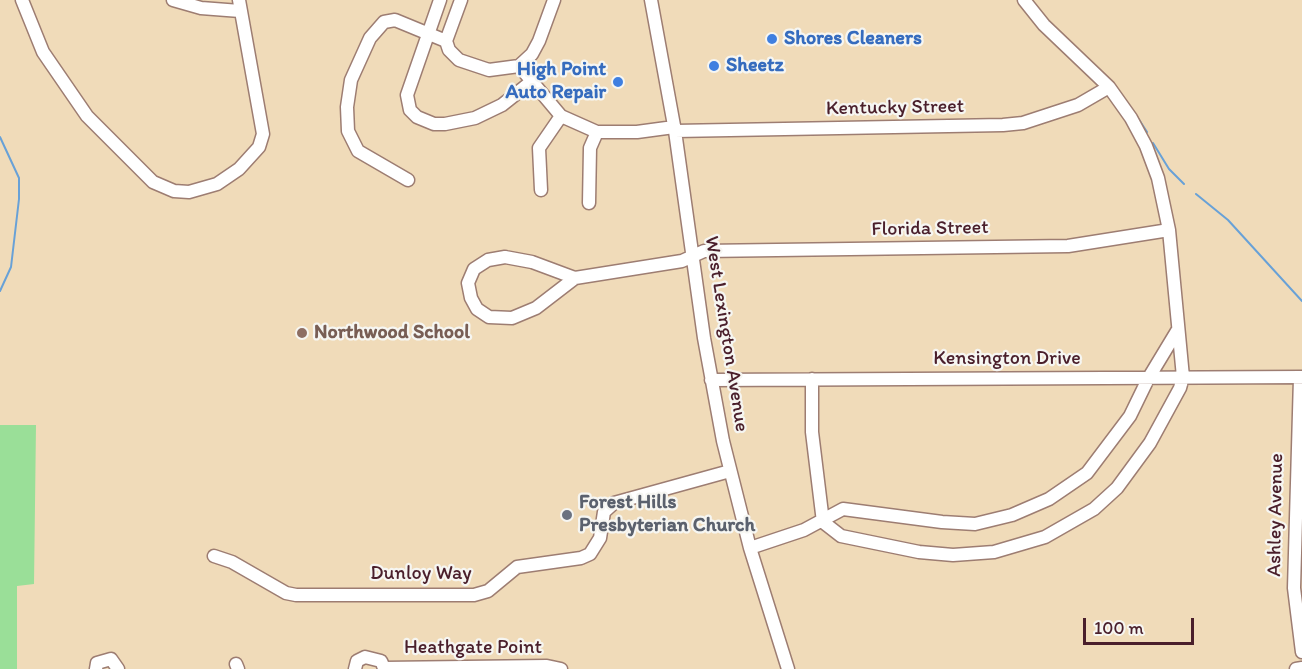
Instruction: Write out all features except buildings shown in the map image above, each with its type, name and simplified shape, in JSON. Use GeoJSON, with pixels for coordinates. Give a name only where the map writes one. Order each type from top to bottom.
{"type":"FeatureCollection","features":[{"type":"Feature","properties":{"kind":"street"},"geometry":{"type":"LineString","coordinates":[[22,0],[32,31],[43,52],[87,116],[153,182],[174,191],[202,190],[217,184],[239,169],[259,147],[263,134],[239,6],[201,8],[173,0]]}},
{"type":"Feature","properties":{"kind":"street"},"geometry":{"type":"LineString","coordinates":[[440,0],[407,95],[410,110],[424,121],[445,124],[475,118],[502,105],[531,82]]}},
{"type":"Feature","properties":{"kind":"street"},"geometry":{"type":"LineString","coordinates":[[461,0],[446,41],[449,50],[459,60],[489,70],[519,66],[532,54],[554,0]]}},
{"type":"Feature","properties":{"kind":"street","name":"West Lexington Avenue"},"geometry":{"type":"LineString","coordinates":[[651,0],[675,129],[711,380],[730,471],[750,548],[789,669]]}},
{"type":"Feature","properties":{"kind":"street"},"geometry":{"type":"LineString","coordinates":[[812,379],[812,432],[823,522],[841,536],[919,552],[952,555],[994,552],[1045,537],[1094,509],[1118,488],[1164,419],[1180,388],[1183,377],[1168,230],[1158,178],[1146,146],[1131,117],[1109,87],[1044,25],[1024,0]]}},
{"type":"Feature","properties":{"kind":"street"},"geometry":{"type":"LineString","coordinates":[[408,180],[358,151],[348,131],[347,107],[351,80],[370,38],[384,22],[395,20],[446,41]]}},
{"type":"Feature","properties":{"kind":"street"},"geometry":{"type":"LineString","coordinates":[[519,66],[561,116],[597,132],[590,148],[589,203]]}},
{"type":"Feature","properties":{"kind":"street","name":"Kentucky Street"},"geometry":{"type":"LineString","coordinates":[[597,132],[1003,125],[1023,123],[1078,105],[1109,87]]}},
{"type":"Feature","properties":{"kind":"street"},"geometry":{"type":"LineString","coordinates":[[541,190],[539,148],[561,116]]}},
{"type":"Feature","properties":{"kind":"street","name":"Florida Street"},"geometry":{"type":"LineString","coordinates":[[575,278],[682,261],[704,251],[1068,246],[1168,230]]}},
{"type":"Feature","properties":{"kind":"street"},"geometry":{"type":"LineString","coordinates":[[505,257],[532,262],[575,278],[536,308],[512,318],[499,319],[477,309],[471,298],[468,284],[474,269],[488,260],[505,257]]}},
{"type":"Feature","properties":{"kind":"street"},"geometry":{"type":"LineString","coordinates":[[750,548],[823,522],[843,509],[975,524],[1012,515],[1049,499],[1087,473],[1130,416],[1148,379],[1177,332]]}},
{"type":"Feature","properties":{"kind":"street","name":"Kensington Drive"},"geometry":{"type":"LineString","coordinates":[[711,380],[1301,377]]}},
{"type":"Feature","properties":{"kind":"street","name":"Ashley Avenue"},"geometry":{"type":"LineString","coordinates":[[1301,377],[1299,495],[1294,588],[1302,652]]}},
{"type":"Feature","properties":{"kind":"street","name":"Dunloy Way"},"geometry":{"type":"LineString","coordinates":[[214,556],[232,562],[286,593],[296,595],[474,595],[488,591],[517,567],[581,558],[590,554],[598,545],[604,512],[614,503],[730,471]]}},
{"type":"Feature","properties":{"kind":"street","name":"Heathgate Point"},"geometry":{"type":"LineString","coordinates":[[355,669],[357,661],[365,657],[381,661],[384,668],[547,666],[561,669]]}},
{"type":"Feature","properties":{"kind":"street"},"geometry":{"type":"LineString","coordinates":[[96,669],[97,663],[111,659],[118,669]]}},
{"type":"Feature","properties":{"kind":"street"},"geometry":{"type":"LineString","coordinates":[[1296,669],[1302,668]]}},
{"type":"Feature","properties":{"kind":"green space"},"geometry":{"type":"Polygon","coordinates":[[[0,425],[36,425],[34,584],[17,586],[17,669],[0,669],[0,425]]]}},
{"type":"Feature","properties":{"kind":"waterway"},"geometry":{"type":"LineString","coordinates":[[1136,115],[1147,132]]}},
{"type":"Feature","properties":{"kind":"waterway"},"geometry":{"type":"LineString","coordinates":[[0,137],[19,178],[19,199],[11,267],[0,291]]}},
{"type":"Feature","properties":{"kind":"waterway"},"geometry":{"type":"LineString","coordinates":[[1153,143],[1169,169],[1184,184]]}},
{"type":"Feature","properties":{"kind":"waterway"},"geometry":{"type":"LineString","coordinates":[[1196,194],[1228,220],[1302,301]]}},
{"type":"Feature","properties":{"kind":"place","name":"Shores Cleaners"},"geometry":{"type":"Point","coordinates":[772,39]}},
{"type":"Feature","properties":{"kind":"place","name":"Sheetz"},"geometry":{"type":"Point","coordinates":[714,66]}},
{"type":"Feature","properties":{"kind":"place","name":"High Point Auto Repair"},"geometry":{"type":"Point","coordinates":[618,82]}},
{"type":"Feature","properties":{"kind":"place","name":"Northwood School"},"geometry":{"type":"Point","coordinates":[302,333]}},
{"type":"Feature","properties":{"kind":"place","name":"Forest Hills Presbyterian Church"},"geometry":{"type":"Point","coordinates":[567,515]}}]}
